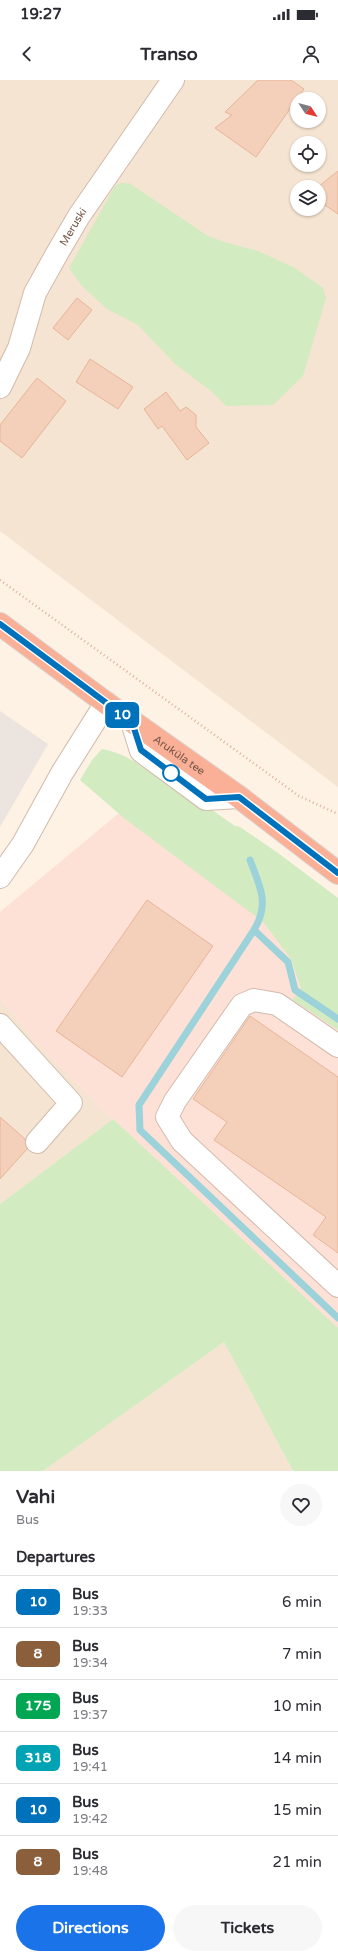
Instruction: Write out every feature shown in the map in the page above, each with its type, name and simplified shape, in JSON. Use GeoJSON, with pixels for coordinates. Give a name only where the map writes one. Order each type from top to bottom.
{"type":"FeatureCollection","features":[{"type":"Feature","properties":{"kind":"highway","name":"Aruküla tee"},"geometry":{"type":"LineString","coordinates":[[0,624],[132,722],[239,797],[338,873]]}},
{"type":"Feature","properties":{"kind":"street","name":"Meruski"},"geometry":{"type":"LineString","coordinates":[[0,387],[19,348],[35,293],[59,250],[83,210],[173,80]]}},
{"type":"Feature","properties":{"kind":"street"},"geometry":{"type":"LineString","coordinates":[[0,877],[24,844],[62,773],[106,703]]}},
{"type":"Feature","properties":{"kind":"street"},"geometry":{"type":"LineString","coordinates":[[338,1046],[277,1004],[254,1000],[242,1005],[175,1101],[167,1117],[182,1141],[338,1286]]}},
{"type":"Feature","properties":{"kind":"street"},"geometry":{"type":"LineString","coordinates":[[0,1025],[71,1103],[37,1142]]}},
{"type":"Feature","properties":{"kind":"path"},"geometry":{"type":"LineString","coordinates":[[0,580],[299,796],[338,814]]}},
{"type":"Feature","properties":{"kind":"shaded area"},"geometry":{"type":"Polygon","coordinates":[[[0,80],[338,80],[338,787],[0,531],[0,80]]]}},
{"type":"Feature","properties":{"kind":"shaded area"},"geometry":{"type":"Polygon","coordinates":[[[0,711],[48,744],[0,827],[0,711]]]}},
{"type":"Feature","properties":{"kind":"shaded area"},"geometry":{"type":"Polygon","coordinates":[[[125,808],[338,976],[338,1331],[119,1125],[37,1044],[0,997],[0,912],[125,808]]]}},
{"type":"Feature","properties":{"kind":"shaded area"},"geometry":{"type":"Polygon","coordinates":[[[0,997],[37,1044],[113,1119],[0,1204],[0,997]]]}},
{"type":"Feature","properties":{"kind":"shaded area"},"geometry":{"type":"Polygon","coordinates":[[[224,1342],[293,1471],[43,1471],[224,1342]]]}},
{"type":"Feature","properties":{"kind":"green space"},"geometry":{"type":"Polygon","coordinates":[[[121,183],[129,183],[208,236],[258,251],[295,268],[323,288],[326,298],[303,376],[273,405],[226,406],[211,391],[175,364],[138,325],[107,309],[82,286],[69,268],[115,186],[121,183]]]}},
{"type":"Feature","properties":{"kind":"green space"},"geometry":{"type":"Polygon","coordinates":[[[102,749],[112,751],[130,759],[171,788],[176,785],[235,826],[240,827],[278,853],[338,898],[338,1030],[293,1000],[301,988],[291,959],[263,922],[125,819],[80,780],[92,760],[102,749]]]}},
{"type":"Feature","properties":{"kind":"green space"},"geometry":{"type":"Polygon","coordinates":[[[113,1119],[338,1328],[338,1471],[293,1471],[224,1342],[43,1471],[0,1471],[0,1204],[113,1119]]]}},
{"type":"Feature","properties":{"kind":"building"},"geometry":{"type":"Polygon","coordinates":[[[258,80],[291,80],[304,89],[302,92],[290,92],[290,109],[256,157],[215,128],[232,115],[225,112],[258,80]]]}},
{"type":"Feature","properties":{"kind":"building"},"geometry":{"type":"Polygon","coordinates":[[[338,171],[338,214],[326,206],[326,180],[338,171]]]}},
{"type":"Feature","properties":{"kind":"building"},"geometry":{"type":"Polygon","coordinates":[[[77,298],[92,310],[68,340],[53,328],[77,298]]]}},
{"type":"Feature","properties":{"kind":"building"},"geometry":{"type":"Polygon","coordinates":[[[90,359],[133,387],[118,409],[76,382],[90,359]]]}},
{"type":"Feature","properties":{"kind":"building"},"geometry":{"type":"Polygon","coordinates":[[[37,378],[66,401],[22,458],[0,441],[0,425],[37,378]]]}},
{"type":"Feature","properties":{"kind":"building"},"geometry":{"type":"Polygon","coordinates":[[[166,392],[180,411],[186,407],[196,415],[196,427],[209,443],[187,460],[162,426],[158,429],[144,409],[166,392]]]}},
{"type":"Feature","properties":{"kind":"building"},"geometry":{"type":"Polygon","coordinates":[[[147,900],[213,946],[122,1077],[56,1031],[147,900]]]}},
{"type":"Feature","properties":{"kind":"building"},"geometry":{"type":"Polygon","coordinates":[[[250,1016],[338,1077],[338,1253],[313,1235],[326,1217],[214,1140],[227,1122],[193,1099],[250,1016]]]}},
{"type":"Feature","properties":{"kind":"building"},"geometry":{"type":"Polygon","coordinates":[[[0,1117],[25,1139],[27,1149],[0,1179],[0,1117]]]}},
{"type":"Feature","properties":{"kind":"waterway"},"geometry":{"type":"LineString","coordinates":[[250,860],[262,895],[262,911],[259,920],[254,930],[139,1105],[140,1130],[338,1318]]}},
{"type":"Feature","properties":{"kind":"waterway"},"geometry":{"type":"LineString","coordinates":[[254,930],[288,962],[295,990],[338,1019]]}},
{"type":"Feature","properties":{"kind":"bus line","name":"10"},"geometry":{"type":"LineString","coordinates":[[0,624],[132,722],[141,750],[206,799],[239,797],[338,873]]}}]}
